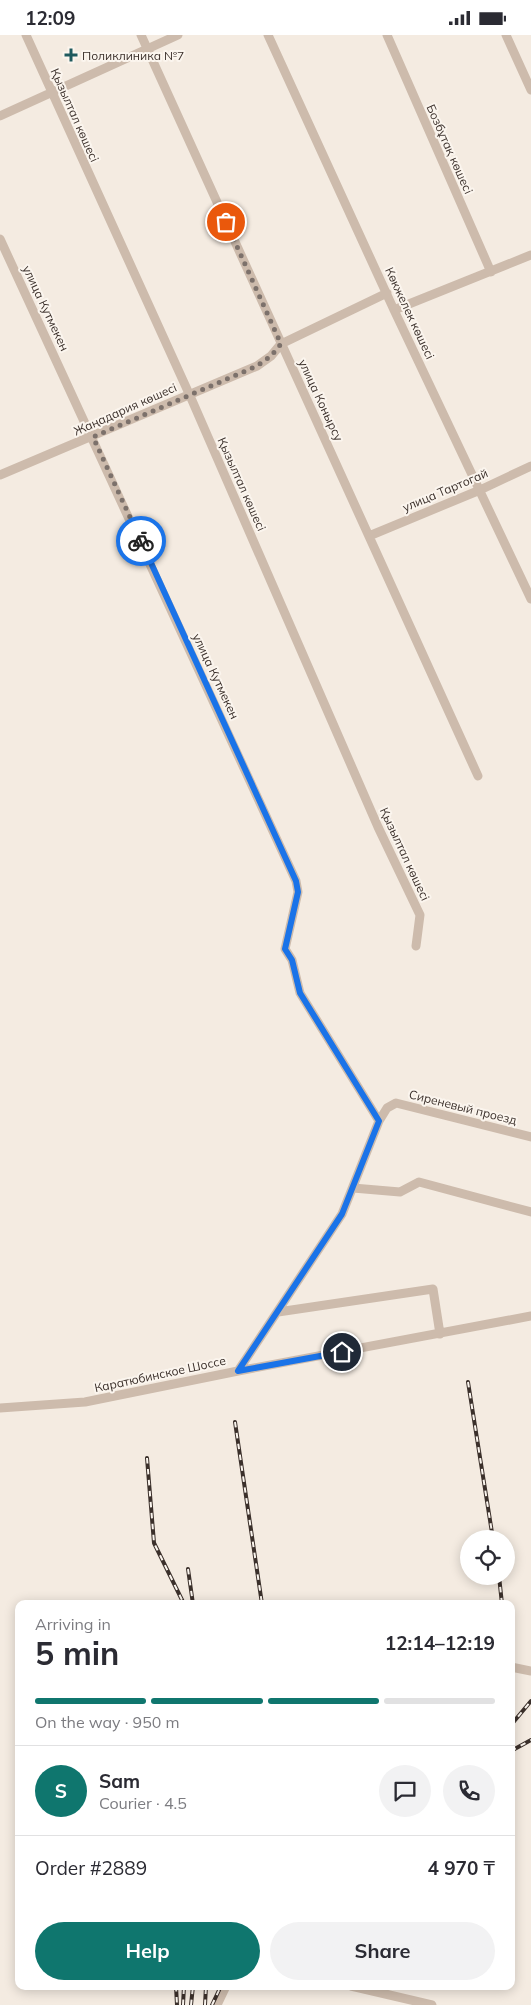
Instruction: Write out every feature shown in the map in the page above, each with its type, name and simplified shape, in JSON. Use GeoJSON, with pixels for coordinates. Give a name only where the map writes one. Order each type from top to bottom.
{"type":"FeatureCollection","features":[{"type":"Feature","properties":{"kind":"street","name":"Қызылтал көшесі"},"geometry":{"type":"LineString","coordinates":[[26,35],[51,94],[189,394],[374,818],[420,915],[416,946]]}},
{"type":"Feature","properties":{"kind":"street","name":"улица Конырсу"},"geometry":{"type":"LineString","coordinates":[[141,35],[478,775]]}},
{"type":"Feature","properties":{"kind":"street"},"geometry":{"type":"LineString","coordinates":[[0,116],[178,35]]}},
{"type":"Feature","properties":{"kind":"street","name":"Көкжелек көшесі"},"geometry":{"type":"LineString","coordinates":[[268,35],[386,293],[531,599]]}},
{"type":"Feature","properties":{"kind":"street","name":"Бозбұтақ көшесі"},"geometry":{"type":"LineString","coordinates":[[387,35],[491,273]]}},
{"type":"Feature","properties":{"kind":"street"},"geometry":{"type":"LineString","coordinates":[[506,35],[531,90]]}},
{"type":"Feature","properties":{"kind":"street","name":"улица Кутмекен"},"geometry":{"type":"LineString","coordinates":[[0,239],[93,437],[296,881],[298,892],[285,949],[292,960],[300,993],[379,1121]]}},
{"type":"Feature","properties":{"kind":"street"},"geometry":{"type":"LineString","coordinates":[[394,310],[491,273],[531,255]]}},
{"type":"Feature","properties":{"kind":"street","name":"Жаңадария көшесі"},"geometry":{"type":"LineString","coordinates":[[0,475],[257,366],[271,356],[281,344],[386,293]]}},
{"type":"Feature","properties":{"kind":"street","name":"улица Тартогай"},"geometry":{"type":"LineString","coordinates":[[369,536],[480,490],[531,466]]}},
{"type":"Feature","properties":{"kind":"street","name":"Сиреневый проезд"},"geometry":{"type":"LineString","coordinates":[[238,1371],[342,1214],[379,1121],[387,1108],[396,1103],[531,1137]]}},
{"type":"Feature","properties":{"kind":"street"},"geometry":{"type":"LineString","coordinates":[[353,1188],[400,1192],[419,1182],[531,1212]]}},
{"type":"Feature","properties":{"kind":"street"},"geometry":{"type":"LineString","coordinates":[[278,1312],[433,1289],[440,1334]]}},
{"type":"Feature","properties":{"kind":"street","name":"Каратюбинское Шоссе"},"geometry":{"type":"LineString","coordinates":[[0,1408],[85,1402],[531,1316]]}},
{"type":"Feature","properties":{"kind":"street"},"geometry":{"type":"LineString","coordinates":[[515,1668],[531,1671]]}},
{"type":"Feature","properties":{"kind":"street"},"geometry":{"type":"LineString","coordinates":[[217,2005],[224,1990]]}},
{"type":"Feature","properties":{"kind":"street"},"geometry":{"type":"LineString","coordinates":[[368,1990],[432,2005]]}},
{"type":"Feature","properties":{"kind":"railway"},"geometry":{"type":"LineString","coordinates":[[468,1382],[492,1530]]}},
{"type":"Feature","properties":{"kind":"railway"},"geometry":{"type":"LineString","coordinates":[[235,1422],[261,1600]]}},
{"type":"Feature","properties":{"kind":"railway"},"geometry":{"type":"LineString","coordinates":[[147,1458],[154,1543],[182,1600]]}},
{"type":"Feature","properties":{"kind":"railway"},"geometry":{"type":"LineString","coordinates":[[188,1569],[192,1600]]}},
{"type":"Feature","properties":{"kind":"railway"},"geometry":{"type":"LineString","coordinates":[[500,1585],[502,1600]]}},
{"type":"Feature","properties":{"kind":"railway"},"geometry":{"type":"LineString","coordinates":[[515,1720],[531,1701]]}},
{"type":"Feature","properties":{"kind":"railway"},"geometry":{"type":"LineString","coordinates":[[515,1749],[531,1740]]}},
{"type":"Feature","properties":{"kind":"railway"},"geometry":{"type":"LineString","coordinates":[[176,1990],[177,2005]]}},
{"type":"Feature","properties":{"kind":"railway"},"geometry":{"type":"LineString","coordinates":[[183,2005],[184,1990]]}},
{"type":"Feature","properties":{"kind":"railway"},"geometry":{"type":"LineString","coordinates":[[191,2005],[193,1990]]}},
{"type":"Feature","properties":{"kind":"railway"},"geometry":{"type":"LineString","coordinates":[[205,2005],[206,1990]]}},
{"type":"Feature","properties":{"kind":"railway"},"geometry":{"type":"LineString","coordinates":[[212,2005],[219,1990]]}},
{"type":"Feature","properties":{"kind":"way so far"},"geometry":{"type":"LineString","coordinates":[[141,541],[93,437],[257,366],[271,356],[281,344],[226,222]]}},
{"type":"Feature","properties":{"kind":"place","name":"Поликлиника №7"},"geometry":{"type":"Point","coordinates":[71,55]}},
{"type":"Feature","properties":{"kind":"route"},"geometry":{"type":"LineString","coordinates":[[141,541],[296,881],[298,892],[294,914],[286,937],[285,949],[292,960],[300,993],[379,1121],[342,1214],[238,1371],[342,1352]]}}]}
